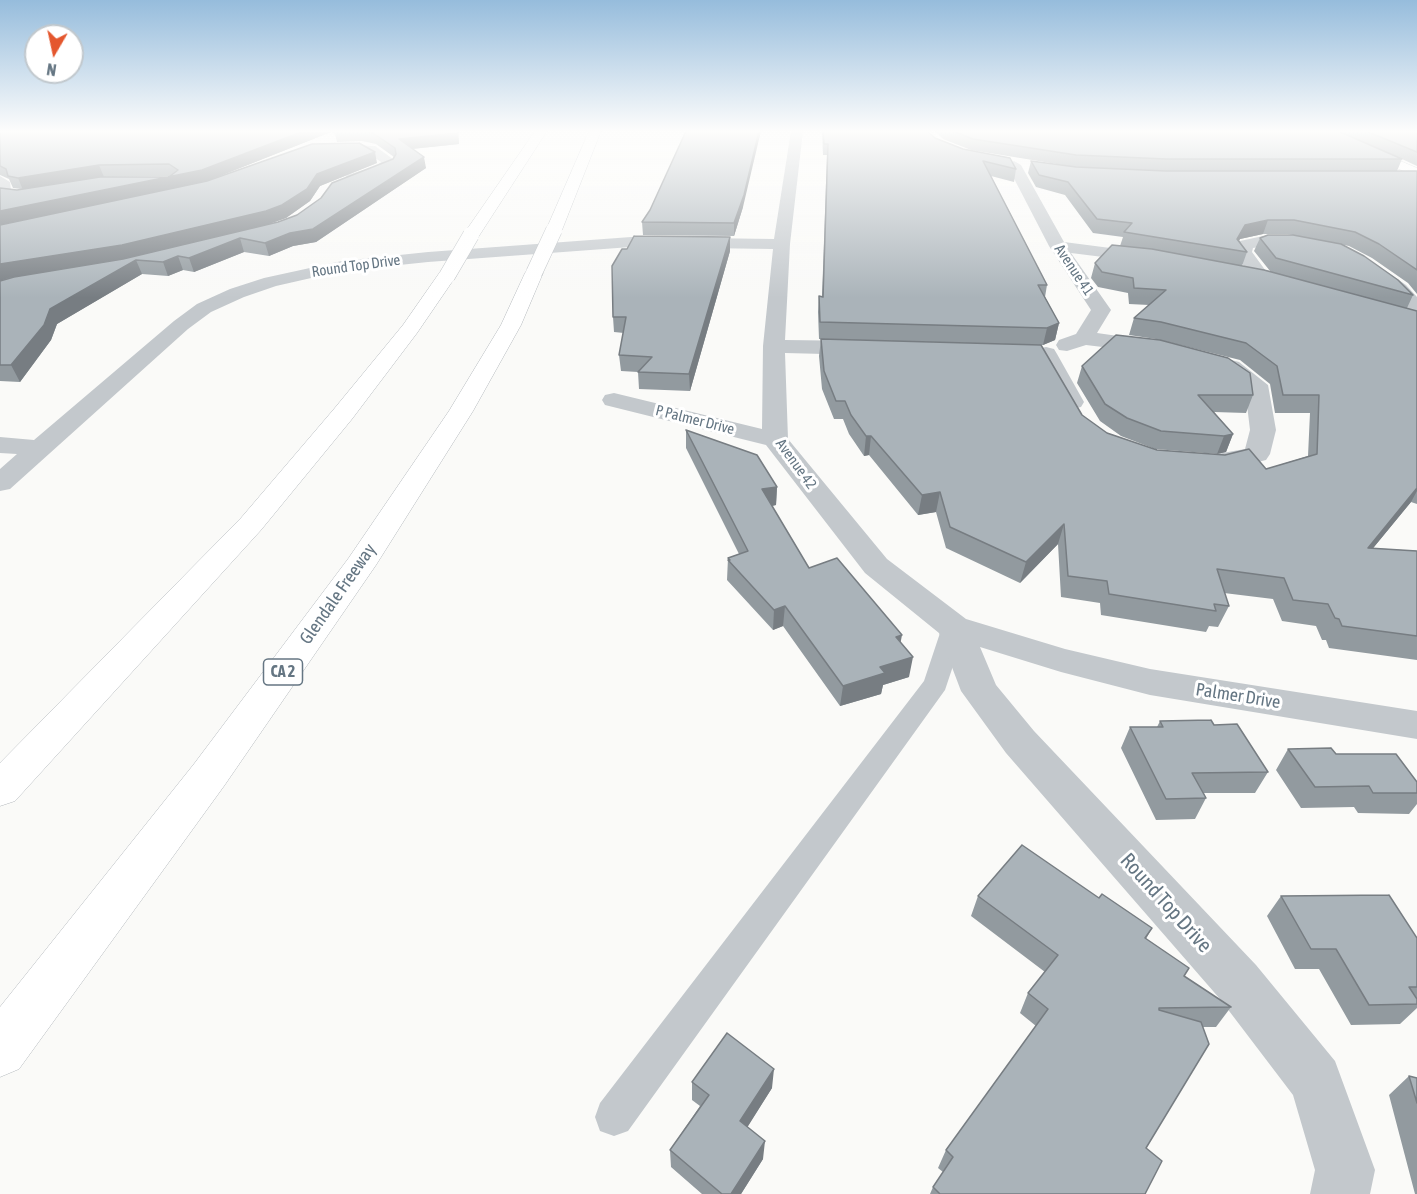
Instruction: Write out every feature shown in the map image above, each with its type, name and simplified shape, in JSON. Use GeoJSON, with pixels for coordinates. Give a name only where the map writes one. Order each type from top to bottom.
{"type":"FeatureCollection","features":[{"type":"Feature","properties":{"kind":"main road"},"geometry":{"type":"LineString","coordinates":[[0,789],[84,703],[251,524],[351,405],[410,329],[447,276],[503,187]]}},
{"type":"Feature","properties":{"kind":"main road","name":"Glendale Freeway"},"geometry":{"type":"LineString","coordinates":[[0,1050],[209,775],[360,565],[461,411],[511,325],[572,187]]}},
{"type":"Feature","properties":{"kind":"street"},"geometry":{"type":"LineString","coordinates":[[4,187],[3,194],[12,195],[58,191]]}},
{"type":"Feature","properties":{"kind":"street","name":"Avenue 42"},"geometry":{"type":"LineString","coordinates":[[790,187],[782,244],[774,346],[775,440],[876,566],[954,627],[1061,660]]}},
{"type":"Feature","properties":{"kind":"street","name":"Avenue 41"},"geometry":{"type":"LineString","coordinates":[[1027,187],[1058,246],[1101,310],[1084,338]]}},
{"type":"Feature","properties":{"kind":"street"},"geometry":{"type":"LineString","coordinates":[[1262,278],[1243,252],[1246,245],[1271,241],[1316,245]]}},
{"type":"Feature","properties":{"kind":"street","name":"Round Top Drive"},"geometry":{"type":"LineString","coordinates":[[0,483],[181,325],[204,308],[237,293],[271,282],[342,266],[452,255],[631,242],[782,244]]}},
{"type":"Feature","properties":{"kind":"street"},"geometry":{"type":"LineString","coordinates":[[1058,246],[1171,262]]}},
{"type":"Feature","properties":{"kind":"street"},"geometry":{"type":"LineString","coordinates":[[1365,264],[1399,289],[1413,316]]}},
{"type":"Feature","properties":{"kind":"street"},"geometry":{"type":"LineString","coordinates":[[1239,274],[1284,285]]}},
{"type":"Feature","properties":{"kind":"street"},"geometry":{"type":"LineString","coordinates":[[1084,421],[1035,353],[1084,338],[1155,348],[1231,367],[1256,385],[1263,430],[1257,454],[1217,464],[1184,461]]}},
{"type":"Feature","properties":{"kind":"street"},"geometry":{"type":"LineString","coordinates":[[774,346],[881,349]]}},
{"type":"Feature","properties":{"kind":"street","name":"P Palmer Drive"},"geometry":{"type":"LineString","coordinates":[[614,400],[775,440]]}},
{"type":"Feature","properties":{"kind":"street"},"geometry":{"type":"LineString","coordinates":[[0,445],[38,448]]}},
{"type":"Feature","properties":{"kind":"street","name":"Round Top Drive"},"geometry":{"type":"LineString","coordinates":[[954,627],[980,691],[1020,742],[1238,982],[1316,1080],[1345,1170],[1340,1194]]}},
{"type":"Feature","properties":{"kind":"street","name":"Palmer Drive"},"geometry":{"type":"LineString","coordinates":[[1061,660],[1150,682],[1417,725]]}},
{"type":"Feature","properties":{"kind":"lane"},"geometry":{"type":"LineString","coordinates":[[614,1117],[936,684],[954,627]]}},
{"type":"Feature","properties":{"kind":"building"},"geometry":{"type":"Polygon","coordinates":[[[38,187],[120,187],[0,211],[0,188],[17,190],[38,187]]]}},
{"type":"Feature","properties":{"kind":"building"},"geometry":{"type":"Polygon","coordinates":[[[180,187],[309,187],[282,205],[266,211],[122,245],[0,264],[0,225],[180,187]]]}},
{"type":"Feature","properties":{"kind":"building"},"geometry":{"type":"Polygon","coordinates":[[[329,187],[378,187],[313,229],[290,233],[265,243],[240,238],[189,258],[178,256],[163,262],[136,260],[50,309],[44,325],[11,365],[0,365],[0,281],[123,259],[278,222],[297,215],[321,198],[329,187]]]}},
{"type":"Feature","properties":{"kind":"building"},"geometry":{"type":"Polygon","coordinates":[[[661,187],[746,187],[734,223],[642,222],[661,187]]]}},
{"type":"Feature","properties":{"kind":"building"},"geometry":{"type":"Polygon","coordinates":[[[827,187],[996,187],[1047,285],[1038,285],[1059,323],[1047,328],[820,322],[819,296],[823,297],[827,187]]]}},
{"type":"Feature","properties":{"kind":"building"},"geometry":{"type":"Polygon","coordinates":[[[1072,187],[1417,187],[1417,270],[1379,244],[1355,232],[1294,220],[1268,220],[1245,225],[1237,239],[1247,252],[1124,232],[1132,223],[1097,219],[1072,187]]]}},
{"type":"Feature","properties":{"kind":"building"},"geometry":{"type":"Polygon","coordinates":[[[1268,235],[1293,235],[1341,244],[1364,256],[1398,280],[1413,295],[1276,258],[1260,238],[1268,235]]]}},
{"type":"Feature","properties":{"kind":"building"},"geometry":{"type":"Polygon","coordinates":[[[634,236],[730,237],[689,374],[638,372],[652,357],[619,355],[626,317],[613,317],[612,266],[622,249],[627,249],[634,236]]]}},
{"type":"Feature","properties":{"kind":"building"},"geometry":{"type":"Polygon","coordinates":[[[1112,245],[1152,249],[1264,270],[1417,311],[1417,488],[1368,548],[1417,551],[1417,636],[1342,626],[1328,604],[1293,600],[1284,578],[1217,569],[1229,606],[1214,604],[1216,611],[1109,594],[1107,581],[1068,576],[1064,524],[1026,562],[950,527],[940,492],[922,495],[871,436],[866,436],[851,415],[845,401],[836,401],[824,371],[821,339],[1041,345],[1082,415],[1107,433],[1157,450],[1225,455],[1249,449],[1266,469],[1317,454],[1319,395],[1283,395],[1277,366],[1246,343],[1161,322],[1134,318],[1166,290],[1134,288],[1133,278],[1102,272],[1095,263],[1112,245]]]}},
{"type":"Feature","properties":{"kind":"building"},"geometry":{"type":"Polygon","coordinates":[[[1116,335],[1160,340],[1228,358],[1250,373],[1253,395],[1198,395],[1233,434],[1224,436],[1161,431],[1127,418],[1105,404],[1082,366],[1116,335]]]}},
{"type":"Feature","properties":{"kind":"building"},"geometry":{"type":"Polygon","coordinates":[[[686,430],[757,455],[777,487],[762,489],[809,568],[837,558],[902,635],[896,637],[913,657],[880,667],[885,673],[843,686],[785,606],[774,610],[728,560],[730,560],[728,558],[748,551],[686,430]]]}},
{"type":"Feature","properties":{"kind":"building"},"geometry":{"type":"Polygon","coordinates":[[[1211,720],[1214,725],[1237,724],[1268,772],[1192,773],[1206,798],[1166,799],[1130,727],[1163,727],[1160,721],[1211,720]]]}},
{"type":"Feature","properties":{"kind":"building"},"geometry":{"type":"Polygon","coordinates":[[[1331,748],[1336,754],[1396,754],[1417,782],[1417,793],[1373,793],[1369,786],[1315,787],[1288,749],[1331,748]]]}},
{"type":"Feature","properties":{"kind":"building"},"geometry":{"type":"Polygon","coordinates":[[[1022,845],[1099,898],[1102,894],[1152,928],[1145,938],[1189,968],[1184,976],[1231,1007],[1159,1008],[1159,1010],[1201,1022],[1209,1044],[1146,1148],[1162,1161],[1145,1194],[940,1194],[933,1187],[953,1157],[946,1150],[1048,1009],[1028,993],[1058,955],[978,896],[1022,845]]]}},
{"type":"Feature","properties":{"kind":"building"},"geometry":{"type":"Polygon","coordinates":[[[1389,895],[1417,938],[1417,987],[1409,987],[1417,999],[1417,1004],[1369,1005],[1336,949],[1311,949],[1281,896],[1389,895]]]}},
{"type":"Feature","properties":{"kind":"building"},"geometry":{"type":"Polygon","coordinates":[[[727,1033],[774,1069],[740,1121],[765,1141],[731,1194],[722,1194],[670,1150],[709,1095],[692,1082],[727,1033]]]}},
{"type":"Feature","properties":{"kind":"building"},"geometry":{"type":"Polygon","coordinates":[[[1409,1076],[1417,1078],[1417,1103],[1409,1076]]]}}]}
